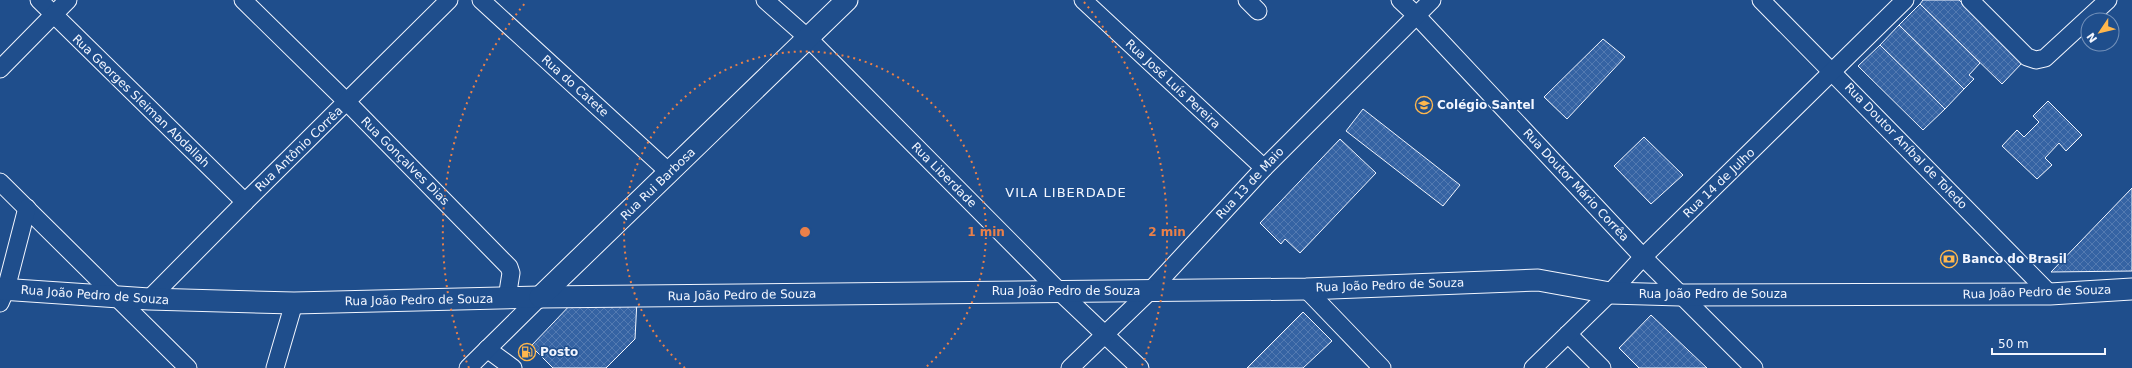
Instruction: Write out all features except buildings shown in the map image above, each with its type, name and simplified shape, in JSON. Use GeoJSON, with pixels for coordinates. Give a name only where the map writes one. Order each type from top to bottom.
{"type":"FeatureCollection","features":[{"type":"Feature","properties":{"kind":"main road","name":"Rua Rui Barbosa"},"geometry":{"type":"LineString","coordinates":[[540,297],[670,173],[847,0]]}},
{"type":"Feature","properties":{"kind":"main road","name":"Rua João Pedro de Souza"},"geometry":{"type":"LineString","coordinates":[[2,294],[294,303],[540,297],[1306,289],[1538,280],[1610,292],[1680,295],[2050,294],[2132,289]]}},
{"type":"Feature","properties":{"kind":"street","name":"Rua Georges Sleiman Abdallah"},"geometry":{"type":"LineString","coordinates":[[39,0],[244,202]]}},
{"type":"Feature","properties":{"kind":"street"},"geometry":{"type":"LineString","coordinates":[[0,69],[54,16],[68,0]]}},
{"type":"Feature","properties":{"kind":"street","name":"Rua Gonçalves Dias"},"geometry":{"type":"LineString","coordinates":[[243,0],[347,102],[509,267],[510,273],[507,298]]}},
{"type":"Feature","properties":{"kind":"street","name":"Rua Antônio Corrêa"},"geometry":{"type":"LineString","coordinates":[[150,299],[244,202],[450,0]]}},
{"type":"Feature","properties":{"kind":"street","name":"Rua do Catete"},"geometry":{"type":"LineString","coordinates":[[481,0],[670,173]]}},
{"type":"Feature","properties":{"kind":"street","name":"Rua Liberdade"},"geometry":{"type":"LineString","coordinates":[[765,0],[808,38],[1059,291],[1140,368]]}},
{"type":"Feature","properties":{"kind":"street","name":"Rua José Luís Pereira"},"geometry":{"type":"LineString","coordinates":[[1083,0],[1264,168]]}},
{"type":"Feature","properties":{"kind":"street","name":"Rua Doutor Mário Corrêa"},"geometry":{"type":"LineString","coordinates":[[1400,0],[1416,15],[1643,257],[1754,368]]}},
{"type":"Feature","properties":{"kind":"street","name":"Rua 13 de Maio"},"geometry":{"type":"LineString","coordinates":[[1070,368],[1150,291],[1264,168],[1432,0]]}},
{"type":"Feature","properties":{"kind":"street","name":"Rua Doutor Aníbal de Toledo"},"geometry":{"type":"LineString","coordinates":[[1761,0],[2050,294]]}},
{"type":"Feature","properties":{"kind":"street","name":"Rua 14 de Julho"},"geometry":{"type":"LineString","coordinates":[[1534,368],[1643,257],[1905,0]]}},
{"type":"Feature","properties":{"kind":"street"},"geometry":{"type":"LineString","coordinates":[[1970,0],[2027,56],[2036,60],[2045,58],[2108,0]]}},
{"type":"Feature","properties":{"kind":"street"},"geometry":{"type":"LineString","coordinates":[[0,182],[188,368]]}},
{"type":"Feature","properties":{"kind":"street"},"geometry":{"type":"LineString","coordinates":[[2,294],[27,208]]}},
{"type":"Feature","properties":{"kind":"street"},"geometry":{"type":"LineString","coordinates":[[1306,289],[1382,368]]}},
{"type":"Feature","properties":{"kind":"street","name":"Rua Rui Barbosa"},"geometry":{"type":"LineString","coordinates":[[468,368],[540,297]]}},
{"type":"Feature","properties":{"kind":"street"},"geometry":{"type":"LineString","coordinates":[[275,368],[294,303]]}},
{"type":"Feature","properties":{"kind":"street"},"geometry":{"type":"LineString","coordinates":[[1568,334],[1602,368]]}},
{"type":"Feature","properties":{"kind":"street"},"geometry":{"type":"LineString","coordinates":[[487,349],[513,368]]}},
{"type":"Feature","properties":{"kind":"place","name":"Colégio Santel"},"geometry":{"type":"Point","coordinates":[1424,105]}},
{"type":"Feature","properties":{"kind":"place","name":"Banco do Brasil"},"geometry":{"type":"Point","coordinates":[1949,259]}},
{"type":"Feature","properties":{"kind":"place","name":"Posto"},"geometry":{"type":"Point","coordinates":[527,352]}},
{"type":"Feature","properties":{"kind":"district","name":"VILA LIBERDADE"},"geometry":{"type":"Point","coordinates":[1066,192]}}]}
